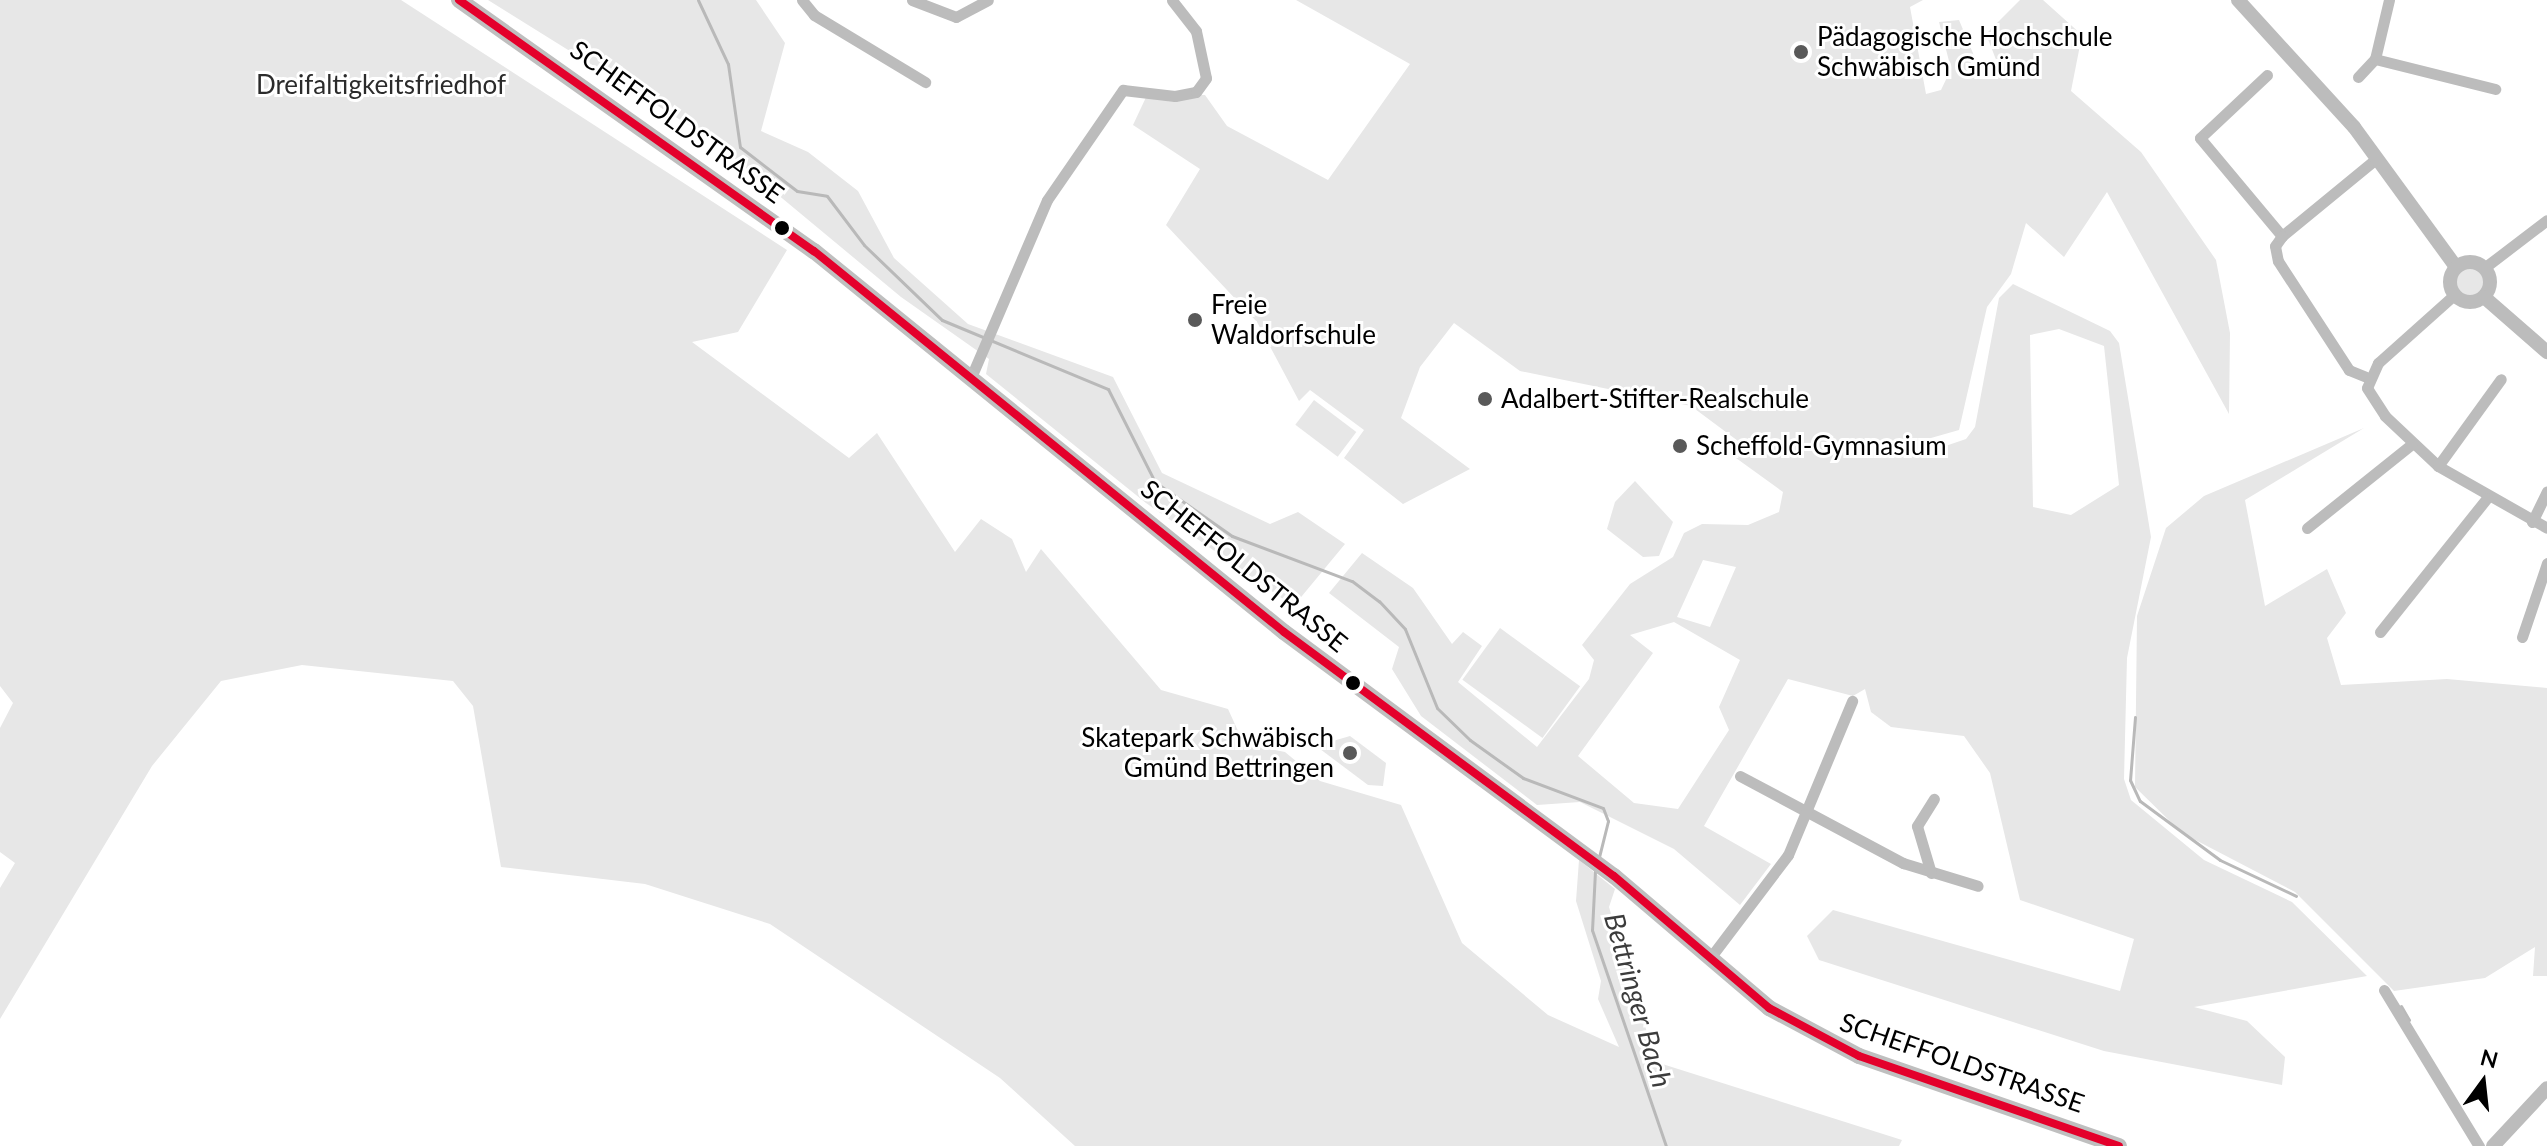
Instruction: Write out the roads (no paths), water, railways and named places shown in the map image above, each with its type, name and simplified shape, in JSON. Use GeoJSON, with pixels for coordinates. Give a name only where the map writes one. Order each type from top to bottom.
{"type":"FeatureCollection","features":[{"type":"Feature","properties":{"kind":"main road","name":"SCHEFFOLDSTRASSE"},"geometry":{"type":"LineString","coordinates":[[459,0],[701,165],[975,369],[1284,632],[1614,876],[1710,958],[1811,1035],[2119,1146]]}},
{"type":"Feature","properties":{"kind":"street"},"geometry":{"type":"LineString","coordinates":[[802,0],[814,15],[925,82]]}},
{"type":"Feature","properties":{"kind":"street"},"geometry":{"type":"LineString","coordinates":[[912,0],[956,17],[988,0]]}},
{"type":"Feature","properties":{"kind":"street"},"geometry":{"type":"LineString","coordinates":[[975,369],[1047,200],[1123,90],[1175,96],[1196,92],[1206,78],[1196,31],[1172,0]]}},
{"type":"Feature","properties":{"kind":"street"},"geometry":{"type":"LineString","coordinates":[[2238,0],[2377,158],[2456,267],[2454,295],[2366,377]]}},
{"type":"Feature","properties":{"kind":"street"},"geometry":{"type":"LineString","coordinates":[[2358,77],[2375,59],[2389,0]]}},
{"type":"Feature","properties":{"kind":"street"},"geometry":{"type":"LineString","coordinates":[[2375,59],[2495,89]]}},
{"type":"Feature","properties":{"kind":"street"},"geometry":{"type":"LineString","coordinates":[[2267,75],[2200,138],[2282,236]]}},
{"type":"Feature","properties":{"kind":"street"},"geometry":{"type":"LineString","coordinates":[[2366,377],[2349,370],[2278,261],[2275,246],[2282,236],[2377,158]]}},
{"type":"Feature","properties":{"kind":"street"},"geometry":{"type":"LineString","coordinates":[[2456,267],[2484,268],[2547,220]]}},
{"type":"Feature","properties":{"kind":"street"},"geometry":{"type":"LineString","coordinates":[[2454,295],[2472,302],[2484,297],[2490,280],[2484,268]]}},
{"type":"Feature","properties":{"kind":"street"},"geometry":{"type":"LineString","coordinates":[[2484,297],[2547,352]]}},
{"type":"Feature","properties":{"kind":"street"},"geometry":{"type":"LineString","coordinates":[[2366,377],[2371,399],[2412,444],[2438,466],[2487,498],[2547,528]]}},
{"type":"Feature","properties":{"kind":"street"},"geometry":{"type":"LineString","coordinates":[[2438,466],[2501,379]]}},
{"type":"Feature","properties":{"kind":"street"},"geometry":{"type":"LineString","coordinates":[[2307,528],[2412,444]]}},
{"type":"Feature","properties":{"kind":"street"},"geometry":{"type":"LineString","coordinates":[[2532,522],[2547,491]]}},
{"type":"Feature","properties":{"kind":"street"},"geometry":{"type":"LineString","coordinates":[[2380,632],[2487,498]]}},
{"type":"Feature","properties":{"kind":"street"},"geometry":{"type":"LineString","coordinates":[[2522,637],[2547,563]]}},
{"type":"Feature","properties":{"kind":"street"},"geometry":{"type":"LineString","coordinates":[[1710,958],[1770,883],[1807,812],[1852,701]]}},
{"type":"Feature","properties":{"kind":"street"},"geometry":{"type":"LineString","coordinates":[[1740,776],[1931,873],[1978,886]]}},
{"type":"Feature","properties":{"kind":"street"},"geometry":{"type":"LineString","coordinates":[[1931,873],[1917,826],[1934,799]]}},
{"type":"Feature","properties":{"kind":"street"},"geometry":{"type":"LineString","coordinates":[[2384,990],[2479,1146]]}},
{"type":"Feature","properties":{"kind":"street"},"geometry":{"type":"LineString","coordinates":[[2493,1146],[2547,1088]]}},
{"type":"Feature","properties":{"kind":"waterway","name":"Bettringer Bach"},"geometry":{"type":"LineString","coordinates":[[698,0],[728,64],[740,147],[797,191],[827,196],[864,245],[942,320],[1108,389],[1155,482],[1232,536],[1352,581],[1379,601],[1405,629],[1437,708],[1470,740],[1523,778],[1603,808],[1608,821],[1599,856]]}},
{"type":"Feature","properties":{"kind":"waterway"},"geometry":{"type":"LineString","coordinates":[[2135,717],[2130,780],[2140,801],[2220,860],[2296,896]]}},
{"type":"Feature","properties":{"kind":"waterway","name":"Bettringer Bach"},"geometry":{"type":"LineString","coordinates":[[1595,871],[1592,930],[1666,1146]]}},
{"type":"Feature","properties":{"kind":"waterway"},"geometry":{"type":"LineString","coordinates":[[2401,1006],[2409,1020]]}},
{"type":"Feature","properties":{"kind":"place","name":"Pädagogische Hochschule Schwäbisch Gmünd"},"geometry":{"type":"Point","coordinates":[1801,52]}},
{"type":"Feature","properties":{"kind":"place","name":"Freie Waldorfschule"},"geometry":{"type":"Point","coordinates":[1195,320]}},
{"type":"Feature","properties":{"kind":"place","name":"Adalbert-Stifter-Realschule"},"geometry":{"type":"Point","coordinates":[1485,399]}},
{"type":"Feature","properties":{"kind":"place","name":"Scheffold-Gymnasium"},"geometry":{"type":"Point","coordinates":[1680,446]}},
{"type":"Feature","properties":{"kind":"place","name":"Skatepark Schwäbisch Gmünd Bettringen"},"geometry":{"type":"Point","coordinates":[1350,753]}},
{"type":"Feature","properties":{"kind":"park label","name":"Dreifaltigkeitsfriedhof"},"geometry":{"type":"Point","coordinates":[381,85]}}]}
